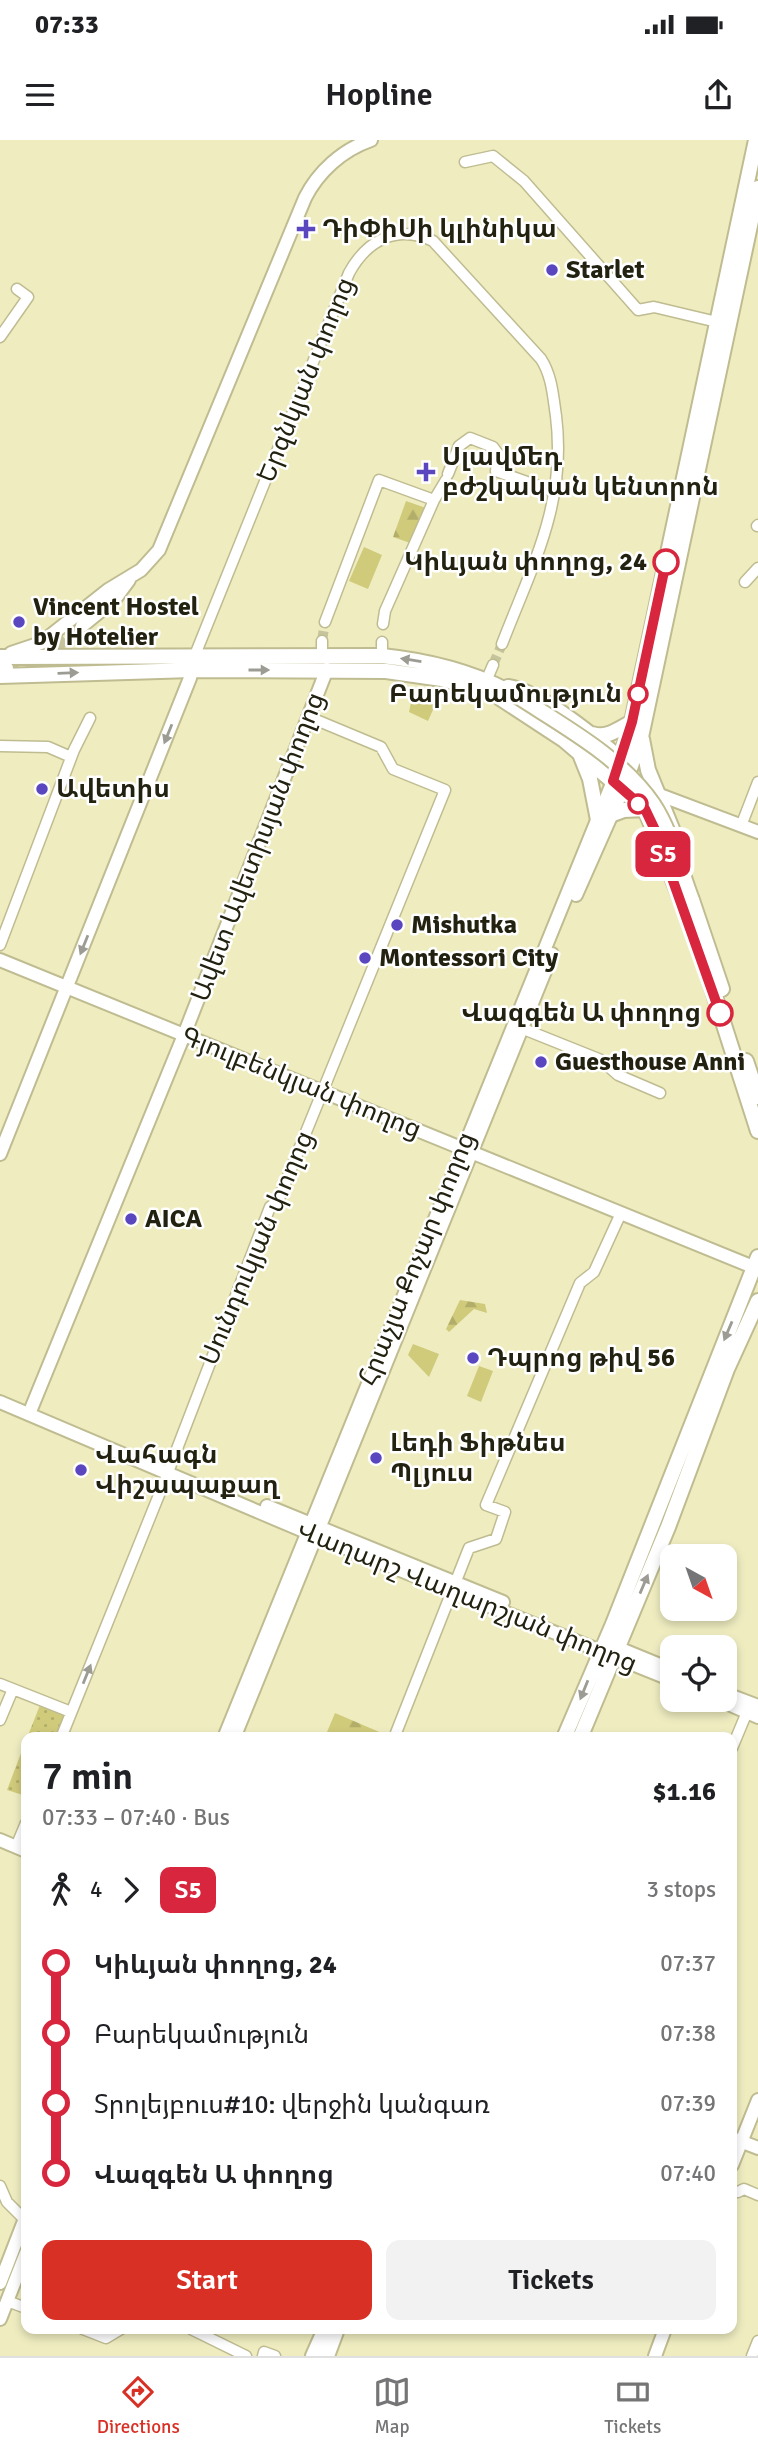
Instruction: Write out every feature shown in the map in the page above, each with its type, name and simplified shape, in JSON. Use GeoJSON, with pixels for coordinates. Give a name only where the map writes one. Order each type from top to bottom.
{"type":"FeatureCollection","features":[{"type":"Feature","properties":{"kind":"main road"},"geometry":{"type":"LineString","coordinates":[[620,773],[676,545],[739,245],[757,140]]}},
{"type":"Feature","properties":{"kind":"main road"},"geometry":{"type":"LineString","coordinates":[[620,773],[641,737],[718,321],[758,188]]}},
{"type":"Feature","properties":{"kind":"main road"},"geometry":{"type":"LineString","coordinates":[[193,663],[322,647],[382,649],[494,686],[578,736],[657,810],[689,901],[758,1130]]}},
{"type":"Feature","properties":{"kind":"main road"},"geometry":{"type":"LineString","coordinates":[[1,665],[193,663],[406,672],[522,689],[591,734],[601,737],[632,722]]}},
{"type":"Feature","properties":{"kind":"main road"},"geometry":{"type":"LineString","coordinates":[[494,686],[580,753],[620,773]]}},
{"type":"Feature","properties":{"kind":"main road"},"geometry":{"type":"LineString","coordinates":[[580,753],[587,751],[593,744],[591,734]]}},
{"type":"Feature","properties":{"kind":"main road"},"geometry":{"type":"LineString","coordinates":[[591,734],[645,809],[655,830],[681,906],[697,927],[758,1097]]}},
{"type":"Feature","properties":{"kind":"main road"},"geometry":{"type":"LineString","coordinates":[[641,737],[649,770],[698,900],[697,927]]}},
{"type":"Feature","properties":{"kind":"main road"},"geometry":{"type":"LineString","coordinates":[[580,753],[590,779],[598,820]]}},
{"type":"Feature","properties":{"kind":"main road"},"geometry":{"type":"LineString","coordinates":[[645,809],[651,798],[660,796]]}},
{"type":"Feature","properties":{"kind":"main road"},"geometry":{"type":"LineString","coordinates":[[613,814],[624,810],[645,809]]}},
{"type":"Feature","properties":{"kind":"main road"},"geometry":{"type":"LineString","coordinates":[[582,1732],[609,1649],[757,1265]]}},
{"type":"Feature","properties":{"kind":"main road"},"geometry":{"type":"LineString","coordinates":[[567,1732],[668,1527],[727,1368],[758,1301]]}},
{"type":"Feature","properties":{"kind":"main road"},"geometry":{"type":"LineString","coordinates":[[313,2356],[323,2334]]}},
{"type":"Feature","properties":{"kind":"main road"},"geometry":{"type":"LineString","coordinates":[[327,2356],[335,2334]]}},
{"type":"Feature","properties":{"kind":"street"},"geometry":{"type":"LineString","coordinates":[[1,665],[34,648],[107,590],[148,563],[167,534],[309,190],[328,166],[370,140]]}},
{"type":"Feature","properties":{"kind":"street"},"geometry":{"type":"LineString","coordinates":[[466,162],[493,156],[524,181],[638,310],[653,307],[718,321]]}},
{"type":"Feature","properties":{"kind":"street","name":"Երզնկյան փողոց"},"geometry":{"type":"LineString","coordinates":[[193,663],[349,273],[365,251],[392,233],[408,233],[433,241],[547,368],[559,448],[555,492],[540,552],[502,645]]}},
{"type":"Feature","properties":{"kind":"street"},"geometry":{"type":"LineString","coordinates":[[0,337],[28,297],[17,289]]}},
{"type":"Feature","properties":{"kind":"street"},"geometry":{"type":"LineString","coordinates":[[383,624],[385,611],[459,446],[470,438],[493,447],[498,454],[496,471],[555,492]]}},
{"type":"Feature","properties":{"kind":"street"},"geometry":{"type":"LineString","coordinates":[[325,622],[379,480],[434,500]]}},
{"type":"Feature","properties":{"kind":"street"},"geometry":{"type":"LineString","coordinates":[[745,582],[758,568]]}},
{"type":"Feature","properties":{"kind":"street"},"geometry":{"type":"LineString","coordinates":[[82,626],[115,598],[132,576]]}},
{"type":"Feature","properties":{"kind":"street"},"geometry":{"type":"LineString","coordinates":[[0,1154],[193,663]]}},
{"type":"Feature","properties":{"kind":"street"},"geometry":{"type":"LineString","coordinates":[[494,665],[494,686]]}},
{"type":"Feature","properties":{"kind":"street","name":"Ավետ Ավետիսյան փողոց"},"geometry":{"type":"LineString","coordinates":[[30,1414],[184,1035],[327,669]]}},
{"type":"Feature","properties":{"kind":"street","name":"Սունդուկյան փողոց"},"geometry":{"type":"LineString","coordinates":[[63,1732],[270,1207],[278,1201],[445,790],[393,769],[381,747],[309,716]]}},
{"type":"Feature","properties":{"kind":"street"},"geometry":{"type":"LineString","coordinates":[[0,945],[71,757],[90,718]]}},
{"type":"Feature","properties":{"kind":"street"},"geometry":{"type":"LineString","coordinates":[[0,746],[48,747],[71,757]]}},
{"type":"Feature","properties":{"kind":"street","name":"Հրաչյա Քոչար փողոց"},"geometry":{"type":"LineString","coordinates":[[466,1151],[522,1028],[613,814],[620,773]]}},
{"type":"Feature","properties":{"kind":"street","name":"Հրաչյա Քոչար փողոց"},"geometry":{"type":"LineString","coordinates":[[227,1732],[313,1530],[598,820],[620,773]]}},
{"type":"Feature","properties":{"kind":"street"},"geometry":{"type":"LineString","coordinates":[[741,826],[758,782]]}},
{"type":"Feature","properties":{"kind":"street"},"geometry":{"type":"LineString","coordinates":[[660,796],[758,832]]}},
{"type":"Feature","properties":{"kind":"street","name":"Գյուլբենկյան փողոց"},"geometry":{"type":"LineString","coordinates":[[0,960],[466,1151],[757,1265]]}},
{"type":"Feature","properties":{"kind":"street"},"geometry":{"type":"LineString","coordinates":[[522,1028],[601,1060],[618,1075],[660,1093]]}},
{"type":"Feature","properties":{"kind":"street"},"geometry":{"type":"LineString","coordinates":[[396,1732],[469,1548],[496,1539],[506,1513],[486,1505],[580,1283],[594,1272],[621,1213]]}},
{"type":"Feature","properties":{"kind":"street","name":"Վաղարշ Վաղարշյան փողոց"},"geometry":{"type":"LineString","coordinates":[[0,1402],[30,1414],[46,1415],[313,1530],[609,1649],[660,1666]]}},
{"type":"Feature","properties":{"kind":"street","name":"Հրաչյա Քոչար փողոց"},"geometry":{"type":"LineString","coordinates":[[236,1732],[313,1530]]}},
{"type":"Feature","properties":{"kind":"street","name":"Վաղարշ Վաղարշյան փողոց"},"geometry":{"type":"LineString","coordinates":[[609,1649],[660,1674]]}},
{"type":"Feature","properties":{"kind":"street"},"geometry":{"type":"LineString","coordinates":[[0,1684],[71,1712]]}},
{"type":"Feature","properties":{"kind":"street"},"geometry":{"type":"LineString","coordinates":[[0,1720],[13,1689]]}},
{"type":"Feature","properties":{"kind":"street"},"geometry":{"type":"LineString","coordinates":[[737,1701],[754,1712]]}},
{"type":"Feature","properties":{"kind":"street"},"geometry":{"type":"LineString","coordinates":[[737,1706],[754,1712]]}},
{"type":"Feature","properties":{"kind":"street"},"geometry":{"type":"LineString","coordinates":[[737,1740],[754,1712]]}},
{"type":"Feature","properties":{"kind":"street"},"geometry":{"type":"LineString","coordinates":[[0,1840],[21,1849]]}},
{"type":"Feature","properties":{"kind":"street"},"geometry":{"type":"LineString","coordinates":[[737,2138],[758,2100]]}},
{"type":"Feature","properties":{"kind":"street"},"geometry":{"type":"LineString","coordinates":[[737,2140],[758,2148]]}},
{"type":"Feature","properties":{"kind":"street"},"geometry":{"type":"LineString","coordinates":[[0,2186],[7,2202],[21,2215]]}},
{"type":"Feature","properties":{"kind":"street"},"geometry":{"type":"LineString","coordinates":[[738,2192],[744,2189],[758,2195]]}},
{"type":"Feature","properties":{"kind":"street"},"geometry":{"type":"LineString","coordinates":[[0,2283],[21,2231]]}},
{"type":"Feature","properties":{"kind":"street"},"geometry":{"type":"LineString","coordinates":[[0,2319],[21,2266]]}},
{"type":"Feature","properties":{"kind":"street"},"geometry":{"type":"LineString","coordinates":[[7,2301],[21,2306]]}},
{"type":"Feature","properties":{"kind":"street"},"geometry":{"type":"LineString","coordinates":[[96,2334],[106,2338],[113,2334]]}},
{"type":"Feature","properties":{"kind":"street"},"geometry":{"type":"LineString","coordinates":[[201,2334],[246,2356]]}},
{"type":"Feature","properties":{"kind":"street"},"geometry":{"type":"LineString","coordinates":[[654,2356],[663,2334]]}},
{"type":"Feature","properties":{"kind":"street"},"geometry":{"type":"LineString","coordinates":[[752,2356],[758,2341]]}},
{"type":"Feature","properties":{"kind":"street"},"geometry":{"type":"LineString","coordinates":[[262,2356],[264,2352],[275,2356]]}},
{"type":"Feature","properties":{"kind":"green space"},"geometry":{"type":"Polygon","coordinates":[[[406,501],[426,508],[413,544],[393,537],[406,501]]]}},
{"type":"Feature","properties":{"kind":"green space"},"geometry":{"type":"Polygon","coordinates":[[[364,547],[382,555],[368,589],[349,581],[364,547]]]}},
{"type":"Feature","properties":{"kind":"green space"},"geometry":{"type":"Polygon","coordinates":[[[412,697],[436,703],[428,721],[409,712],[412,697]]]}},
{"type":"Feature","properties":{"kind":"green space"},"geometry":{"type":"Polygon","coordinates":[[[460,1300],[485,1304],[487,1313],[474,1309],[449,1332],[446,1329],[460,1300]]]}},
{"type":"Feature","properties":{"kind":"green space"},"geometry":{"type":"Polygon","coordinates":[[[413,1344],[439,1354],[429,1377],[408,1355],[413,1344]]]}},
{"type":"Feature","properties":{"kind":"green space"},"geometry":{"type":"Polygon","coordinates":[[[479,1366],[493,1371],[481,1402],[467,1396],[479,1366]]]}},
{"type":"Feature","properties":{"kind":"green space"},"geometry":{"type":"Polygon","coordinates":[[[40,1705],[65,1715],[58,1732],[29,1732],[40,1705]]]}},
{"type":"Feature","properties":{"kind":"green space"},"geometry":{"type":"Polygon","coordinates":[[[335,1713],[379,1732],[327,1732],[335,1713]]]}},
{"type":"Feature","properties":{"kind":"green space"},"geometry":{"type":"Polygon","coordinates":[[[21,1753],[21,1794],[7,1790],[21,1753]]]}},
{"type":"Feature","properties":{"kind":"tunnel"},"geometry":{"type":"LineString","coordinates":[[322,641],[325,622]]}},
{"type":"Feature","properties":{"kind":"tunnel"},"geometry":{"type":"LineString","coordinates":[[7,668],[46,655],[82,626]]}},
{"type":"Feature","properties":{"kind":"tunnel"},"geometry":{"type":"LineString","coordinates":[[493,665],[502,644]]}},
{"type":"Feature","properties":{"kind":"bus line","name":"Տ5"},"geometry":{"type":"LineString","coordinates":[[666,562],[632,722],[613,781],[645,809],[655,830],[681,906],[693,930],[720,1013]]}},
{"type":"Feature","properties":{"kind":"place","name":"ԴիՓիՍի կլինիկա"},"geometry":{"type":"Point","coordinates":[306,229]}},
{"type":"Feature","properties":{"kind":"place","name":"Starlet"},"geometry":{"type":"Point","coordinates":[552,270]}},
{"type":"Feature","properties":{"kind":"place","name":"Սլավմեդ բժշկական կենտրոն"},"geometry":{"type":"Point","coordinates":[426,472]}},
{"type":"Feature","properties":{"kind":"place","name":"Կիևյան փողոց, 24"},"geometry":{"type":"Point","coordinates":[666,562]}},
{"type":"Feature","properties":{"kind":"place","name":"Vincent Hostel by Hotelier"},"geometry":{"type":"Point","coordinates":[19,622]}},
{"type":"Feature","properties":{"kind":"place","name":"Բարեկամություն"},"geometry":{"type":"Point","coordinates":[638,694]}},
{"type":"Feature","properties":{"kind":"place","name":"Ավետիս"},"geometry":{"type":"Point","coordinates":[42,789]}},
{"type":"Feature","properties":{"kind":"place","name":"Mishutka"},"geometry":{"type":"Point","coordinates":[397,925]}},
{"type":"Feature","properties":{"kind":"place","name":"Montessori City"},"geometry":{"type":"Point","coordinates":[365,958]}},
{"type":"Feature","properties":{"kind":"place","name":"Վազգեն Ա փողոց"},"geometry":{"type":"Point","coordinates":[720,1013]}},
{"type":"Feature","properties":{"kind":"place","name":"Guesthouse Anni"},"geometry":{"type":"Point","coordinates":[541,1062]}},
{"type":"Feature","properties":{"kind":"place","name":"AICA"},"geometry":{"type":"Point","coordinates":[131,1219]}},
{"type":"Feature","properties":{"kind":"place","name":"Դպրոց թիվ 56"},"geometry":{"type":"Point","coordinates":[473,1358]}},
{"type":"Feature","properties":{"kind":"place","name":"Լեդի Ֆիթնես Պլյուս"},"geometry":{"type":"Point","coordinates":[376,1458]}},
{"type":"Feature","properties":{"kind":"place","name":"Վահագն Վիշապաքաղ"},"geometry":{"type":"Point","coordinates":[81,1470]}}]}
